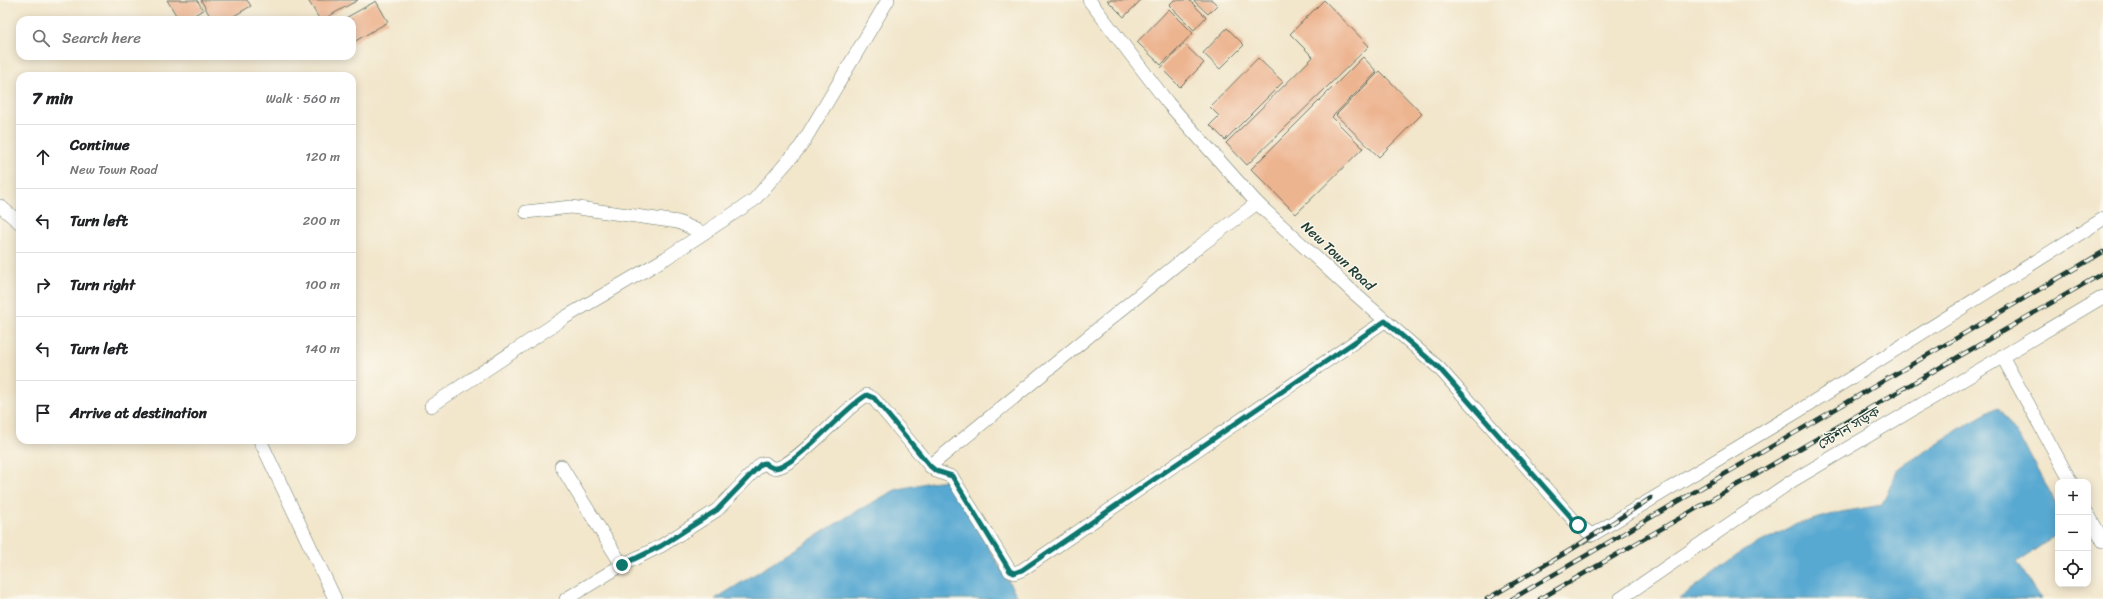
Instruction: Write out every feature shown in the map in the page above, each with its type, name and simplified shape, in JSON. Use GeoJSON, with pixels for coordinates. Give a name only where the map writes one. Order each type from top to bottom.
{"type":"FeatureCollection","features":[{"type":"Feature","properties":{"kind":"street"},"geometry":{"type":"LineString","coordinates":[[431,406],[564,318],[666,258],[754,200],[801,146],[888,0]]}},
{"type":"Feature","properties":{"kind":"street","name":"New Town Road"},"geometry":{"type":"LineString","coordinates":[[1089,0],[1168,103],[1257,203],[1385,321],[1439,368],[1578,525],[1592,535],[1800,410],[2103,220]]}},
{"type":"Feature","properties":{"kind":"street"},"geometry":{"type":"LineString","coordinates":[[930,466],[1192,252],[1257,203]]}},
{"type":"Feature","properties":{"kind":"street"},"geometry":{"type":"LineString","coordinates":[[0,206],[16,220]]}},
{"type":"Feature","properties":{"kind":"street"},"geometry":{"type":"LineString","coordinates":[[526,212],[571,207],[678,222],[703,233]]}},
{"type":"Feature","properties":{"kind":"street","name":"স্টেশন সড়ক"},"geometry":{"type":"LineString","coordinates":[[1620,599],[1792,481],[2103,297]]}},
{"type":"Feature","properties":{"kind":"street"},"geometry":{"type":"LineString","coordinates":[[566,599],[622,565],[661,546],[717,510],[761,464],[765,463],[772,468],[778,467],[794,458],[867,395],[874,398],[930,466],[936,471],[952,476],[1010,571],[1014,573],[1022,570],[1085,529],[1385,321]]}},
{"type":"Feature","properties":{"kind":"street"},"geometry":{"type":"LineString","coordinates":[[2002,356],[2069,479]]}},
{"type":"Feature","properties":{"kind":"street"},"geometry":{"type":"LineString","coordinates":[[262,444],[335,599]]}},
{"type":"Feature","properties":{"kind":"street"},"geometry":{"type":"LineString","coordinates":[[561,466],[622,565]]}},
{"type":"Feature","properties":{"kind":"street"},"geometry":{"type":"LineString","coordinates":[[2089,515],[2103,541]]}},
{"type":"Feature","properties":{"kind":"water"},"geometry":{"type":"Polygon","coordinates":[[[1998,407],[2029,453],[2055,501],[2055,536],[2017,562],[2041,599],[1679,599],[1743,551],[1797,524],[1841,512],[1882,505],[1898,469],[1967,424],[1998,407]]]}},
{"type":"Feature","properties":{"kind":"water"},"geometry":{"type":"Polygon","coordinates":[[[948,480],[1019,599],[715,599],[850,515],[895,490],[930,482],[948,480]]]}},
{"type":"Feature","properties":{"kind":"building"},"geometry":{"type":"Polygon","coordinates":[[[167,0],[197,0],[203,10],[193,16],[177,16],[167,0]]]}},
{"type":"Feature","properties":{"kind":"building"},"geometry":{"type":"Polygon","coordinates":[[[201,0],[247,0],[251,6],[234,16],[210,16],[201,0]]]}},
{"type":"Feature","properties":{"kind":"building"},"geometry":{"type":"Polygon","coordinates":[[[308,0],[358,0],[329,16],[318,16],[308,0]]]}},
{"type":"Feature","properties":{"kind":"building"},"geometry":{"type":"Polygon","coordinates":[[[1107,0],[1141,0],[1124,17],[1107,0]]]}},
{"type":"Feature","properties":{"kind":"building"},"geometry":{"type":"Polygon","coordinates":[[[1174,0],[1189,0],[1206,17],[1194,30],[1169,5],[1174,0]]]}},
{"type":"Feature","properties":{"kind":"building"},"geometry":{"type":"Polygon","coordinates":[[[1193,0],[1212,0],[1217,5],[1208,14],[1193,0]]]}},
{"type":"Feature","properties":{"kind":"building"},"geometry":{"type":"Polygon","coordinates":[[[1324,0],[1369,46],[1247,165],[1226,143],[1313,57],[1290,34],[1324,0]]]}},
{"type":"Feature","properties":{"kind":"building"},"geometry":{"type":"Polygon","coordinates":[[[376,1],[388,22],[356,41],[356,16],[349,16],[376,1]]]}},
{"type":"Feature","properties":{"kind":"building"},"geometry":{"type":"Polygon","coordinates":[[[1169,9],[1193,33],[1161,65],[1137,42],[1169,9]]]}},
{"type":"Feature","properties":{"kind":"building"},"geometry":{"type":"Polygon","coordinates":[[[1227,28],[1244,45],[1220,69],[1203,53],[1227,28]]]}},
{"type":"Feature","properties":{"kind":"building"},"geometry":{"type":"Polygon","coordinates":[[[1184,44],[1204,63],[1180,87],[1161,68],[1184,44]]]}},
{"type":"Feature","properties":{"kind":"building"},"geometry":{"type":"Polygon","coordinates":[[[1363,57],[1377,72],[1332,117],[1363,148],[1296,214],[1251,169],[1363,57]]]}},
{"type":"Feature","properties":{"kind":"building"},"geometry":{"type":"Polygon","coordinates":[[[1258,58],[1283,82],[1225,140],[1210,125],[1219,116],[1210,107],[1258,58]]]}},
{"type":"Feature","properties":{"kind":"building"},"geometry":{"type":"Polygon","coordinates":[[[1380,71],[1422,114],[1379,157],[1336,115],[1380,71]]]}},
{"type":"Feature","properties":{"kind":"railway"},"geometry":{"type":"LineString","coordinates":[[1512,599],[2103,252]]}},
{"type":"Feature","properties":{"kind":"railway"},"geometry":{"type":"LineString","coordinates":[[1540,599],[2103,273]]}},
{"type":"Feature","properties":{"kind":"railway"},"geometry":{"type":"LineString","coordinates":[[1487,599],[1572,549],[1651,498]]}},
{"type":"Feature","properties":{"kind":"route"},"geometry":{"type":"LineString","coordinates":[[622,565],[661,546],[717,510],[761,464],[765,463],[772,468],[778,467],[794,458],[867,395],[874,398],[930,466],[936,471],[952,476],[1010,571],[1014,573],[1022,570],[1085,529],[1385,321],[1439,368],[1578,525]]}}]}
